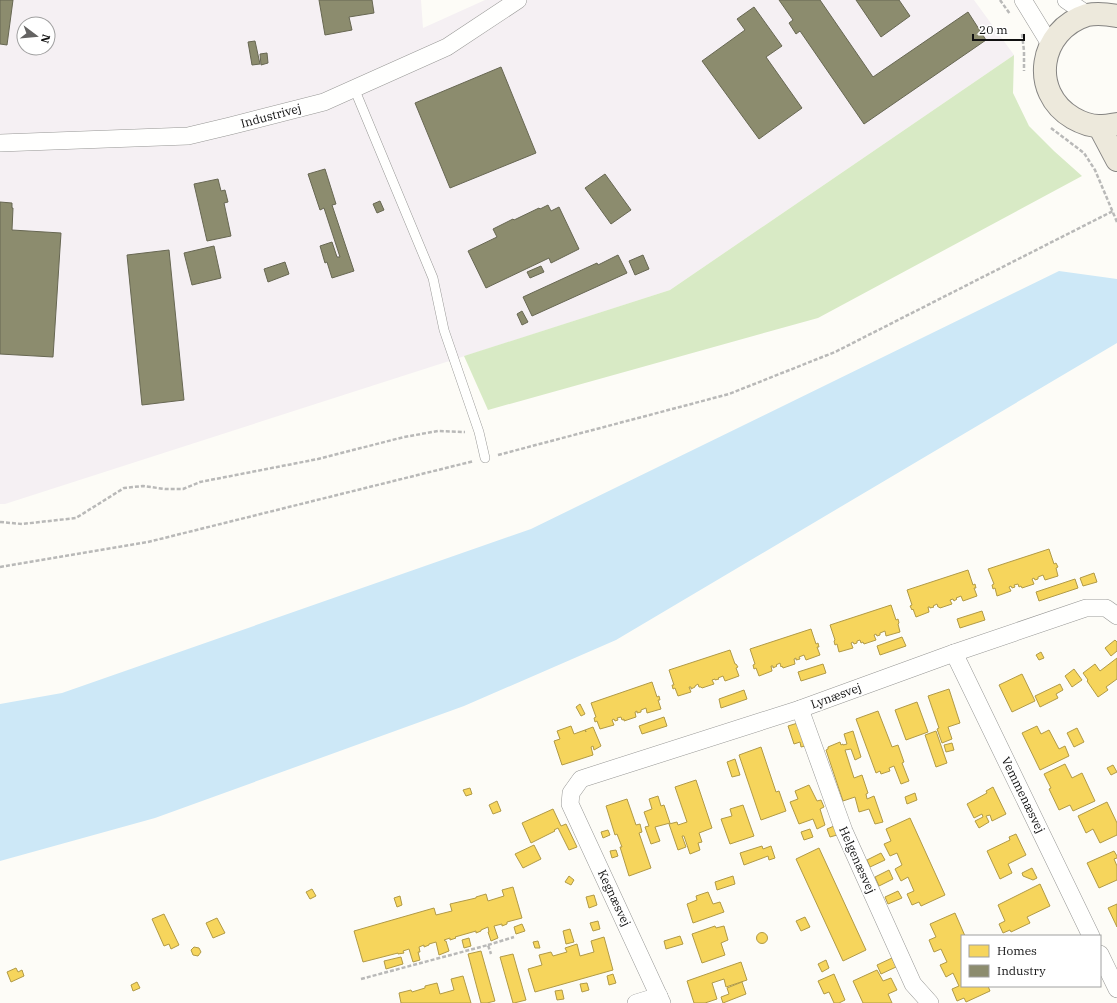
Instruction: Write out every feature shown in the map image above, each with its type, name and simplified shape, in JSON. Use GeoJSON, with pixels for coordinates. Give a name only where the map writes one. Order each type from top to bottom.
{"type":"FeatureCollection","features":[{"type":"Feature","properties":{"kind":"main road"},"geometry":{"type":"LineString","coordinates":[[1117,16],[1104,14],[1088,15],[1073,21],[1060,31],[1050,44],[1045,62],[1045,81],[1052,99],[1064,113],[1080,123],[1108,125],[1117,160]]}},
{"type":"Feature","properties":{"kind":"street","name":"Industrivej"},"geometry":{"type":"LineString","coordinates":[[0,143],[188,136],[324,102],[447,47],[518,0]]}},
{"type":"Feature","properties":{"kind":"street"},"geometry":{"type":"LineString","coordinates":[[1023,0],[1050,44]]}},
{"type":"Feature","properties":{"kind":"street"},"geometry":{"type":"LineString","coordinates":[[1066,0],[1088,15]]}},
{"type":"Feature","properties":{"kind":"street","name":"Lynæsvej"},"geometry":{"type":"LineString","coordinates":[[571,793],[581,779],[800,709],[954,653],[1086,608],[1112,612]]}},
{"type":"Feature","properties":{"kind":"street","name":"Vemmenæsvej"},"geometry":{"type":"LineString","coordinates":[[954,653],[1091,935]]}},
{"type":"Feature","properties":{"kind":"street","name":"Helgenæsvej"},"geometry":{"type":"LineString","coordinates":[[800,709],[844,831],[913,984],[930,1003]]}},
{"type":"Feature","properties":{"kind":"street","name":"Kegnæsvej"},"geometry":{"type":"LineString","coordinates":[[571,793],[570,804],[661,1000]]}},
{"type":"Feature","properties":{"kind":"street"},"geometry":{"type":"LineString","coordinates":[[1101,956],[1117,989]]}},
{"type":"Feature","properties":{"kind":"street"},"geometry":{"type":"LineString","coordinates":[[636,1003],[661,1000]]}},
{"type":"Feature","properties":{"kind":"lane"},"geometry":{"type":"LineString","coordinates":[[354,88],[434,278],[444,330],[479,432],[485,458]]}},
{"type":"Feature","properties":{"kind":"path"},"geometry":{"type":"LineString","coordinates":[[1000,0],[1012,18]]}},
{"type":"Feature","properties":{"kind":"path"},"geometry":{"type":"LineString","coordinates":[[0,567],[148,542],[485,458],[729,394],[835,352],[1113,211]]}},
{"type":"Feature","properties":{"kind":"path"},"geometry":{"type":"LineString","coordinates":[[0,522],[22,524],[76,518],[124,488],[143,486],[165,489],[183,489],[200,482],[318,459],[404,437],[438,431],[479,432]]}},
{"type":"Feature","properties":{"kind":"path"},"geometry":{"type":"LineString","coordinates":[[361,979],[514,937]]}},
{"type":"Feature","properties":{"kind":"path"},"geometry":{"type":"LineString","coordinates":[[488,945],[490,954]]}},
{"type":"Feature","properties":{"kind":"shaded area"},"geometry":{"type":"Polygon","coordinates":[[[0,0],[421,0],[423,28],[485,0],[974,0],[1014,55],[670,290],[5,504],[0,504],[0,0]]]}},
{"type":"Feature","properties":{"kind":"green space"},"geometry":{"type":"Polygon","coordinates":[[[1014,55],[1013,93],[1029,126],[1082,176],[818,318],[488,410],[464,356],[670,290],[1014,55]]]}},
{"type":"Feature","properties":{"kind":"water"},"geometry":{"type":"Polygon","coordinates":[[[1059,271],[1117,279],[1117,343],[616,640],[464,706],[155,818],[0,861],[0,704],[62,693],[531,529],[1059,271]]]}},
{"type":"Feature","properties":{"kind":"building: Homes"},"geometry":{"type":"Polygon","coordinates":[[[1049,549],[1054,564],[1056,563],[1058,567],[1056,568],[1058,576],[1045,580],[1043,575],[1038,577],[1038,579],[1032,579],[1034,584],[1022,588],[1021,586],[1019,587],[1018,584],[1014,585],[1015,587],[1009,587],[1011,591],[997,596],[995,588],[993,589],[992,585],[994,584],[988,569],[1049,549]]]}},
{"type":"Feature","properties":{"kind":"building: Homes"},"geometry":{"type":"Polygon","coordinates":[[[968,570],[973,585],[975,584],[976,588],[974,588],[977,596],[963,601],[961,596],[956,598],[957,599],[954,601],[953,599],[950,600],[952,604],[940,608],[937,604],[933,606],[934,607],[928,607],[929,612],[916,617],[910,606],[912,605],[907,590],[968,570]]]}},
{"type":"Feature","properties":{"kind":"building: Homes"},"geometry":{"type":"Polygon","coordinates":[[[1094,573],[1097,582],[1083,586],[1080,578],[1094,573]]]}},
{"type":"Feature","properties":{"kind":"building: Homes"},"geometry":{"type":"Polygon","coordinates":[[[1075,579],[1078,588],[1039,601],[1036,592],[1075,579]]]}},
{"type":"Feature","properties":{"kind":"building: Homes"},"geometry":{"type":"Polygon","coordinates":[[[891,605],[896,620],[898,619],[900,632],[886,636],[885,631],[880,633],[880,635],[874,635],[876,640],[864,644],[863,642],[861,643],[860,640],[854,644],[853,642],[851,643],[853,648],[839,652],[837,644],[835,645],[835,640],[830,625],[891,605]]]}},
{"type":"Feature","properties":{"kind":"building: Homes"},"geometry":{"type":"Polygon","coordinates":[[[982,611],[985,620],[960,628],[957,619],[982,611]]]}},
{"type":"Feature","properties":{"kind":"building: Homes"},"geometry":{"type":"Polygon","coordinates":[[[811,629],[816,644],[818,643],[819,647],[817,647],[820,655],[806,660],[804,655],[799,657],[800,659],[794,659],[795,664],[783,668],[782,666],[781,667],[780,663],[773,668],[773,666],[771,666],[772,671],[759,676],[756,668],[754,669],[753,665],[755,664],[750,649],[811,629]]]}},
{"type":"Feature","properties":{"kind":"building: Homes"},"geometry":{"type":"Polygon","coordinates":[[[902,637],[906,646],[880,655],[877,646],[902,637]]]}},
{"type":"Feature","properties":{"kind":"building: Homes"},"geometry":{"type":"Polygon","coordinates":[[[1115,640],[1117,642],[1117,651],[1111,656],[1105,648],[1115,640]]]}},
{"type":"Feature","properties":{"kind":"building: Homes"},"geometry":{"type":"Polygon","coordinates":[[[730,650],[735,664],[738,667],[736,668],[739,676],[725,681],[723,676],[718,678],[719,679],[712,680],[714,684],[702,688],[699,687],[698,684],[691,689],[691,687],[689,687],[691,692],[678,696],[675,688],[673,689],[672,685],[674,685],[669,670],[730,650]]]}},
{"type":"Feature","properties":{"kind":"building: Homes"},"geometry":{"type":"Polygon","coordinates":[[[1041,652],[1044,658],[1039,660],[1036,655],[1041,652]]]}},
{"type":"Feature","properties":{"kind":"building: Homes"},"geometry":{"type":"Polygon","coordinates":[[[1117,658],[1117,679],[1106,687],[1108,690],[1098,697],[1083,673],[1095,664],[1100,671],[1117,658]]]}},
{"type":"Feature","properties":{"kind":"building: Homes"},"geometry":{"type":"Polygon","coordinates":[[[823,664],[826,673],[801,681],[798,672],[823,664]]]}},
{"type":"Feature","properties":{"kind":"building: Homes"},"geometry":{"type":"Polygon","coordinates":[[[1074,669],[1082,680],[1072,687],[1065,676],[1074,669]]]}},
{"type":"Feature","properties":{"kind":"building: Homes"},"geometry":{"type":"Polygon","coordinates":[[[1022,674],[1035,701],[1012,712],[999,685],[1022,674]]]}},
{"type":"Feature","properties":{"kind":"building: Homes"},"geometry":{"type":"Polygon","coordinates":[[[652,682],[657,697],[659,696],[660,700],[658,700],[661,709],[647,713],[646,708],[641,710],[641,712],[635,712],[636,717],[624,721],[621,717],[617,718],[618,720],[615,721],[614,719],[612,720],[614,725],[600,729],[597,721],[595,722],[594,718],[596,717],[591,703],[652,682]]]}},
{"type":"Feature","properties":{"kind":"building: Homes"},"geometry":{"type":"Polygon","coordinates":[[[1060,684],[1063,690],[1056,694],[1058,698],[1040,707],[1035,696],[1060,684]]]}},
{"type":"Feature","properties":{"kind":"building: Homes"},"geometry":{"type":"Polygon","coordinates":[[[949,689],[960,723],[948,727],[952,739],[942,743],[937,729],[939,728],[928,696],[949,689]]]}},
{"type":"Feature","properties":{"kind":"building: Homes"},"geometry":{"type":"Polygon","coordinates":[[[744,690],[747,699],[721,708],[719,699],[744,690]]]}},
{"type":"Feature","properties":{"kind":"building: Homes"},"geometry":{"type":"Polygon","coordinates":[[[917,702],[928,732],[906,740],[895,710],[917,702]]]}},
{"type":"Feature","properties":{"kind":"building: Homes"},"geometry":{"type":"Polygon","coordinates":[[[580,704],[585,714],[581,716],[576,707],[580,704]]]}},
{"type":"Feature","properties":{"kind":"building: Homes"},"geometry":{"type":"Polygon","coordinates":[[[878,711],[892,747],[898,745],[904,762],[902,763],[909,781],[901,784],[894,766],[889,768],[890,771],[881,774],[880,771],[876,773],[856,719],[878,711]]]}},
{"type":"Feature","properties":{"kind":"building: Homes"},"geometry":{"type":"Polygon","coordinates":[[[664,717],[667,726],[642,734],[639,726],[664,717]]]}},
{"type":"Feature","properties":{"kind":"building: Homes"},"geometry":{"type":"Polygon","coordinates":[[[801,722],[809,745],[801,747],[800,742],[794,744],[788,726],[801,722]]]}},
{"type":"Feature","properties":{"kind":"building: Homes"},"geometry":{"type":"Polygon","coordinates":[[[571,726],[574,734],[593,727],[601,746],[594,750],[593,746],[591,747],[593,755],[562,765],[554,741],[560,739],[557,731],[571,726]]]}},
{"type":"Feature","properties":{"kind":"building: Homes"},"geometry":{"type":"Polygon","coordinates":[[[1037,726],[1041,734],[1049,730],[1059,749],[1065,746],[1069,756],[1040,770],[1022,733],[1037,726]]]}},
{"type":"Feature","properties":{"kind":"building: Homes"},"geometry":{"type":"Polygon","coordinates":[[[1077,728],[1084,742],[1074,747],[1067,733],[1077,728]]]}},
{"type":"Feature","properties":{"kind":"building: Homes"},"geometry":{"type":"Polygon","coordinates":[[[853,731],[861,757],[855,760],[851,749],[845,750],[854,778],[862,775],[868,793],[866,794],[867,799],[874,796],[883,822],[875,824],[869,809],[859,812],[855,797],[843,801],[826,750],[828,747],[840,742],[841,745],[847,744],[844,734],[853,731]]]}},
{"type":"Feature","properties":{"kind":"building: Homes"},"geometry":{"type":"Polygon","coordinates":[[[936,731],[947,763],[936,767],[925,735],[936,731]]]}},
{"type":"Feature","properties":{"kind":"building: Homes"},"geometry":{"type":"Polygon","coordinates":[[[952,743],[954,750],[946,752],[944,745],[952,743]]]}},
{"type":"Feature","properties":{"kind":"building: Homes"},"geometry":{"type":"Polygon","coordinates":[[[761,747],[776,792],[779,791],[786,811],[761,820],[739,755],[761,747]]]}},
{"type":"Feature","properties":{"kind":"building: Homes"},"geometry":{"type":"Polygon","coordinates":[[[735,759],[740,775],[732,777],[727,762],[735,759]]]}},
{"type":"Feature","properties":{"kind":"building: Homes"},"geometry":{"type":"Polygon","coordinates":[[[1065,764],[1072,778],[1082,773],[1095,801],[1073,811],[1070,805],[1059,810],[1044,774],[1065,764]]]}},
{"type":"Feature","properties":{"kind":"building: Homes"},"geometry":{"type":"Polygon","coordinates":[[[1113,765],[1117,772],[1111,775],[1107,768],[1113,765]]]}},
{"type":"Feature","properties":{"kind":"building: Homes"},"geometry":{"type":"Polygon","coordinates":[[[696,780],[712,828],[699,833],[702,842],[698,843],[700,850],[690,854],[684,836],[682,836],[686,847],[678,850],[669,824],[677,822],[678,825],[687,822],[675,787],[696,780]]]}},
{"type":"Feature","properties":{"kind":"building: Homes"},"geometry":{"type":"Polygon","coordinates":[[[809,785],[817,801],[821,800],[824,807],[820,809],[825,825],[817,829],[813,819],[799,824],[790,802],[798,799],[795,791],[809,785]]]}},
{"type":"Feature","properties":{"kind":"building: Homes"},"geometry":{"type":"Polygon","coordinates":[[[993,787],[1006,814],[992,821],[990,815],[986,816],[989,822],[979,828],[975,821],[983,817],[982,814],[974,818],[967,804],[987,793],[986,791],[993,787]]]}},
{"type":"Feature","properties":{"kind":"building: Homes"},"geometry":{"type":"Polygon","coordinates":[[[470,788],[472,794],[466,796],[463,790],[470,788]]]}},
{"type":"Feature","properties":{"kind":"building: Homes"},"geometry":{"type":"Polygon","coordinates":[[[915,793],[917,800],[907,804],[905,797],[915,793]]]}},
{"type":"Feature","properties":{"kind":"building: Homes"},"geometry":{"type":"Polygon","coordinates":[[[658,796],[661,806],[664,805],[670,823],[655,827],[660,841],[651,844],[645,827],[649,826],[644,812],[652,809],[649,799],[658,796]]]}},
{"type":"Feature","properties":{"kind":"building: Homes"},"geometry":{"type":"Polygon","coordinates":[[[627,799],[636,825],[640,824],[642,832],[639,833],[651,868],[629,876],[620,847],[622,847],[617,834],[615,835],[606,806],[627,799]]]}},
{"type":"Feature","properties":{"kind":"building: Homes"},"geometry":{"type":"Polygon","coordinates":[[[497,801],[501,811],[493,814],[489,805],[497,801]]]}},
{"type":"Feature","properties":{"kind":"building: Homes"},"geometry":{"type":"Polygon","coordinates":[[[1107,802],[1117,823],[1117,835],[1100,843],[1093,829],[1086,833],[1078,816],[1107,802]]]}},
{"type":"Feature","properties":{"kind":"building: Homes"},"geometry":{"type":"Polygon","coordinates":[[[743,805],[754,836],[730,844],[721,819],[732,816],[730,809],[743,805]]]}},
{"type":"Feature","properties":{"kind":"building: Homes"},"geometry":{"type":"Polygon","coordinates":[[[553,809],[561,826],[566,824],[577,847],[569,850],[558,828],[531,843],[522,823],[553,809]]]}},
{"type":"Feature","properties":{"kind":"building: Homes"},"geometry":{"type":"Polygon","coordinates":[[[910,818],[945,895],[921,906],[919,902],[912,905],[907,894],[914,891],[908,877],[901,881],[895,869],[902,865],[897,853],[890,856],[884,844],[891,841],[886,829],[910,818]]]}},
{"type":"Feature","properties":{"kind":"building: Homes"},"geometry":{"type":"Polygon","coordinates":[[[834,826],[837,835],[830,837],[827,829],[834,826]]]}},
{"type":"Feature","properties":{"kind":"building: Homes"},"geometry":{"type":"Polygon","coordinates":[[[810,829],[813,837],[804,840],[801,832],[810,829]]]}},
{"type":"Feature","properties":{"kind":"building: Homes"},"geometry":{"type":"Polygon","coordinates":[[[608,830],[610,835],[603,838],[601,832],[608,830]]]}},
{"type":"Feature","properties":{"kind":"building: Homes"},"geometry":{"type":"Polygon","coordinates":[[[1016,834],[1026,855],[1008,864],[1012,873],[1000,879],[987,851],[1010,840],[1009,837],[1016,834]]]}},
{"type":"Feature","properties":{"kind":"building: Homes"},"geometry":{"type":"Polygon","coordinates":[[[534,845],[541,859],[523,868],[515,854],[534,845]]]}},
{"type":"Feature","properties":{"kind":"building: Homes"},"geometry":{"type":"Polygon","coordinates":[[[762,846],[763,849],[771,846],[775,858],[769,860],[768,856],[744,865],[740,853],[762,846]]]}},
{"type":"Feature","properties":{"kind":"building: Homes"},"geometry":{"type":"Polygon","coordinates":[[[819,848],[866,950],[843,961],[796,859],[819,848]]]}},
{"type":"Feature","properties":{"kind":"building: Homes"},"geometry":{"type":"Polygon","coordinates":[[[616,850],[618,856],[612,858],[610,851],[616,850]]]}},
{"type":"Feature","properties":{"kind":"building: Homes"},"geometry":{"type":"Polygon","coordinates":[[[1114,851],[1117,856],[1117,858],[1114,859],[1117,866],[1117,880],[1099,888],[1087,863],[1114,851]]]}},
{"type":"Feature","properties":{"kind":"building: Homes"},"geometry":{"type":"Polygon","coordinates":[[[881,853],[885,860],[870,867],[867,860],[881,853]]]}},
{"type":"Feature","properties":{"kind":"building: Homes"},"geometry":{"type":"Polygon","coordinates":[[[1032,868],[1037,878],[1033,880],[1023,876],[1022,873],[1032,868]]]}},
{"type":"Feature","properties":{"kind":"building: Homes"},"geometry":{"type":"Polygon","coordinates":[[[889,870],[893,879],[879,886],[875,877],[889,870]]]}},
{"type":"Feature","properties":{"kind":"building: Homes"},"geometry":{"type":"Polygon","coordinates":[[[569,876],[574,880],[571,885],[565,882],[569,876]]]}},
{"type":"Feature","properties":{"kind":"building: Homes"},"geometry":{"type":"Polygon","coordinates":[[[733,876],[735,884],[717,890],[715,882],[733,876]]]}},
{"type":"Feature","properties":{"kind":"building: Homes"},"geometry":{"type":"Polygon","coordinates":[[[1040,884],[1050,906],[1027,917],[1030,923],[1011,932],[1010,930],[1003,933],[999,924],[1005,921],[998,905],[1040,884]]]}},
{"type":"Feature","properties":{"kind":"building: Homes"},"geometry":{"type":"Polygon","coordinates":[[[513,887],[522,918],[507,922],[507,924],[502,926],[502,924],[494,926],[498,938],[491,941],[488,927],[476,933],[476,931],[450,940],[450,938],[444,940],[446,941],[449,951],[439,955],[436,942],[424,947],[424,945],[419,947],[420,952],[418,952],[420,960],[413,962],[409,949],[403,951],[404,953],[398,953],[363,962],[354,931],[434,908],[436,915],[452,911],[450,904],[486,894],[488,901],[504,896],[502,890],[513,887]]]}},
{"type":"Feature","properties":{"kind":"building: Homes"},"geometry":{"type":"Polygon","coordinates":[[[312,889],[316,896],[310,899],[306,892],[312,889]]]}},
{"type":"Feature","properties":{"kind":"building: Homes"},"geometry":{"type":"Polygon","coordinates":[[[898,891],[902,898],[888,904],[885,897],[898,891]]]}},
{"type":"Feature","properties":{"kind":"building: Homes"},"geometry":{"type":"Polygon","coordinates":[[[708,892],[713,904],[720,902],[724,912],[693,923],[687,904],[697,900],[696,896],[708,892]]]}},
{"type":"Feature","properties":{"kind":"building: Homes"},"geometry":{"type":"Polygon","coordinates":[[[594,895],[597,905],[589,908],[586,897],[594,895]]]}},
{"type":"Feature","properties":{"kind":"building: Homes"},"geometry":{"type":"Polygon","coordinates":[[[400,896],[402,905],[397,907],[394,898],[400,896]]]}},
{"type":"Feature","properties":{"kind":"building: Homes"},"geometry":{"type":"Polygon","coordinates":[[[1117,904],[1117,927],[1108,908],[1117,904]]]}},
{"type":"Feature","properties":{"kind":"building: Homes"},"geometry":{"type":"Polygon","coordinates":[[[955,913],[965,935],[961,935],[961,987],[988,987],[990,991],[966,1002],[964,998],[957,1001],[952,989],[959,986],[953,973],[946,977],[940,965],[947,962],[941,949],[934,952],[929,940],[936,937],[930,924],[955,913]]]}},
{"type":"Feature","properties":{"kind":"building: Homes"},"geometry":{"type":"Polygon","coordinates":[[[164,914],[179,945],[171,949],[169,944],[164,946],[152,919],[164,914]]]}},
{"type":"Feature","properties":{"kind":"building: Homes"},"geometry":{"type":"Polygon","coordinates":[[[805,917],[810,927],[801,931],[796,921],[805,917]]]}},
{"type":"Feature","properties":{"kind":"building: Homes"},"geometry":{"type":"Polygon","coordinates":[[[217,918],[225,933],[213,938],[206,923],[217,918]]]}},
{"type":"Feature","properties":{"kind":"building: Homes"},"geometry":{"type":"Polygon","coordinates":[[[598,921],[600,929],[593,931],[590,923],[598,921]]]}},
{"type":"Feature","properties":{"kind":"building: Homes"},"geometry":{"type":"Polygon","coordinates":[[[522,924],[525,931],[516,934],[514,927],[522,924]]]}},
{"type":"Feature","properties":{"kind":"building: Homes"},"geometry":{"type":"Polygon","coordinates":[[[715,926],[716,928],[724,926],[728,940],[721,943],[725,955],[702,963],[692,934],[715,926]]]}},
{"type":"Feature","properties":{"kind":"building: Homes"},"geometry":{"type":"Polygon","coordinates":[[[570,929],[574,942],[566,944],[563,931],[570,929]]]}},
{"type":"Feature","properties":{"kind":"building: Homes"},"geometry":{"type":"Polygon","coordinates":[[[760,933],[764,933],[766,934],[766,942],[760,943],[757,940],[757,936],[760,933]]]}},
{"type":"Feature","properties":{"kind":"building: Homes"},"geometry":{"type":"Polygon","coordinates":[[[680,936],[683,944],[666,949],[664,941],[680,936]]]}},
{"type":"Feature","properties":{"kind":"building: Homes"},"geometry":{"type":"Polygon","coordinates":[[[604,937],[613,970],[535,992],[528,969],[542,965],[539,955],[551,952],[553,956],[567,952],[565,948],[577,944],[580,956],[594,952],[591,941],[604,937]]]}},
{"type":"Feature","properties":{"kind":"building: Homes"},"geometry":{"type":"Polygon","coordinates":[[[469,938],[471,946],[464,948],[462,940],[469,938]]]}},
{"type":"Feature","properties":{"kind":"building: Homes"},"geometry":{"type":"Polygon","coordinates":[[[538,941],[540,948],[535,948],[533,942],[538,941]]]}},
{"type":"Feature","properties":{"kind":"building: Homes"},"geometry":{"type":"Polygon","coordinates":[[[194,947],[199,948],[201,952],[198,956],[193,955],[191,950],[194,947]]]}},
{"type":"Feature","properties":{"kind":"building: Homes"},"geometry":{"type":"Polygon","coordinates":[[[481,951],[495,1001],[487,1003],[481,1003],[468,954],[481,951]]]}},
{"type":"Feature","properties":{"kind":"building: Homes"},"geometry":{"type":"Polygon","coordinates":[[[513,954],[526,1000],[514,1003],[500,957],[513,954]]]}},
{"type":"Feature","properties":{"kind":"building: Homes"},"geometry":{"type":"Polygon","coordinates":[[[401,957],[403,964],[386,969],[384,961],[401,957]]]}},
{"type":"Feature","properties":{"kind":"building: Homes"},"geometry":{"type":"Polygon","coordinates":[[[892,958],[896,967],[881,974],[877,965],[892,958]]]}},
{"type":"Feature","properties":{"kind":"building: Homes"},"geometry":{"type":"Polygon","coordinates":[[[826,960],[829,968],[822,972],[818,964],[826,960]]]}},
{"type":"Feature","properties":{"kind":"building: Homes"},"geometry":{"type":"Polygon","coordinates":[[[741,962],[747,980],[726,987],[724,979],[712,983],[717,999],[705,1003],[694,1003],[687,981],[741,962]]]}},
{"type":"Feature","properties":{"kind":"building: Homes"},"geometry":{"type":"Polygon","coordinates":[[[16,968],[18,972],[22,970],[24,976],[11,982],[7,972],[16,968]]]}},
{"type":"Feature","properties":{"kind":"building: Homes"},"geometry":{"type":"Polygon","coordinates":[[[877,970],[883,981],[891,978],[897,990],[888,994],[892,1003],[863,1003],[853,981],[877,970]]]}},
{"type":"Feature","properties":{"kind":"building: Homes"},"geometry":{"type":"Polygon","coordinates":[[[613,974],[616,983],[609,985],[607,976],[613,974]]]}},
{"type":"Feature","properties":{"kind":"building: Homes"},"geometry":{"type":"Polygon","coordinates":[[[834,974],[845,1000],[839,1003],[834,1003],[829,992],[824,994],[818,981],[834,974]]]}},
{"type":"Feature","properties":{"kind":"building: Homes"},"geometry":{"type":"Polygon","coordinates":[[[463,976],[471,1003],[401,1003],[399,993],[411,990],[412,992],[425,988],[425,986],[437,983],[440,994],[454,990],[451,979],[463,976]]]}},
{"type":"Feature","properties":{"kind":"building: Homes"},"geometry":{"type":"Polygon","coordinates":[[[137,982],[140,988],[133,991],[131,985],[137,982]]]}},
{"type":"Feature","properties":{"kind":"building: Homes"},"geometry":{"type":"Polygon","coordinates":[[[742,982],[746,994],[723,1003],[721,997],[729,994],[727,988],[742,982]]]}},
{"type":"Feature","properties":{"kind":"building: Homes"},"geometry":{"type":"Polygon","coordinates":[[[587,983],[589,990],[582,992],[580,984],[587,983]]]}},
{"type":"Feature","properties":{"kind":"building: Homes"},"geometry":{"type":"Polygon","coordinates":[[[562,990],[564,999],[557,1000],[555,991],[562,990]]]}},
{"type":"Feature","properties":{"kind":"building: Industry"},"geometry":{"type":"Polygon","coordinates":[[[0,0],[13,0],[7,45],[0,44],[0,0]]]}},
{"type":"Feature","properties":{"kind":"building: Industry"},"geometry":{"type":"Polygon","coordinates":[[[319,0],[372,0],[374,13],[349,17],[352,30],[325,35],[319,0]]]}},
{"type":"Feature","properties":{"kind":"building: Industry"},"geometry":{"type":"Polygon","coordinates":[[[779,0],[820,0],[873,77],[968,12],[986,40],[864,124],[800,31],[796,34],[789,23],[793,20],[779,0]]]}},
{"type":"Feature","properties":{"kind":"building: Industry"},"geometry":{"type":"Polygon","coordinates":[[[856,0],[899,0],[910,16],[881,37],[856,0]]]}},
{"type":"Feature","properties":{"kind":"building: Industry"},"geometry":{"type":"Polygon","coordinates":[[[754,7],[782,46],[766,57],[802,108],[759,139],[702,61],[745,30],[737,19],[754,7]]]}},
{"type":"Feature","properties":{"kind":"building: Industry"},"geometry":{"type":"Polygon","coordinates":[[[255,41],[260,64],[252,65],[248,42],[255,41]]]}},
{"type":"Feature","properties":{"kind":"building: Industry"},"geometry":{"type":"Polygon","coordinates":[[[267,53],[268,63],[261,65],[260,54],[267,53]]]}},
{"type":"Feature","properties":{"kind":"building: Industry"},"geometry":{"type":"Polygon","coordinates":[[[501,67],[536,153],[450,188],[415,103],[501,67]]]}},
{"type":"Feature","properties":{"kind":"building: Industry"},"geometry":{"type":"Polygon","coordinates":[[[325,169],[336,204],[332,205],[354,271],[332,278],[327,262],[325,263],[320,246],[332,242],[337,257],[340,257],[324,208],[320,210],[308,174],[325,169]]]}},
{"type":"Feature","properties":{"kind":"building: Industry"},"geometry":{"type":"Polygon","coordinates":[[[605,174],[631,210],[611,224],[585,188],[605,174]]]}},
{"type":"Feature","properties":{"kind":"building: Industry"},"geometry":{"type":"Polygon","coordinates":[[[218,179],[221,191],[225,190],[228,202],[224,203],[231,236],[207,241],[194,184],[218,179]]]}},
{"type":"Feature","properties":{"kind":"building: Industry"},"geometry":{"type":"Polygon","coordinates":[[[380,201],[384,210],[377,213],[373,204],[380,201]]]}},
{"type":"Feature","properties":{"kind":"building: Industry"},"geometry":{"type":"Polygon","coordinates":[[[0,202],[12,203],[12,230],[61,233],[53,357],[0,354],[0,202]]]}},
{"type":"Feature","properties":{"kind":"building: Industry"},"geometry":{"type":"Polygon","coordinates":[[[548,205],[551,211],[559,207],[579,249],[551,263],[549,258],[486,288],[468,251],[497,237],[493,229],[548,205]]]}},
{"type":"Feature","properties":{"kind":"building: Industry"},"geometry":{"type":"Polygon","coordinates":[[[214,246],[221,278],[192,285],[184,253],[214,246]]]}},
{"type":"Feature","properties":{"kind":"building: Industry"},"geometry":{"type":"Polygon","coordinates":[[[169,250],[184,400],[142,405],[127,255],[169,250]]]}},
{"type":"Feature","properties":{"kind":"building: Industry"},"geometry":{"type":"Polygon","coordinates":[[[618,255],[627,273],[532,316],[523,297],[618,255]]]}},
{"type":"Feature","properties":{"kind":"building: Industry"},"geometry":{"type":"Polygon","coordinates":[[[643,255],[649,269],[635,275],[629,261],[643,255]]]}},
{"type":"Feature","properties":{"kind":"building: Industry"},"geometry":{"type":"Polygon","coordinates":[[[285,262],[289,274],[268,282],[264,269],[285,262]]]}},
{"type":"Feature","properties":{"kind":"building: Industry"},"geometry":{"type":"Polygon","coordinates":[[[541,266],[544,272],[530,278],[527,272],[541,266]]]}},
{"type":"Feature","properties":{"kind":"building: Industry"},"geometry":{"type":"Polygon","coordinates":[[[522,311],[528,322],[522,325],[517,314],[522,311]]]}}]}
